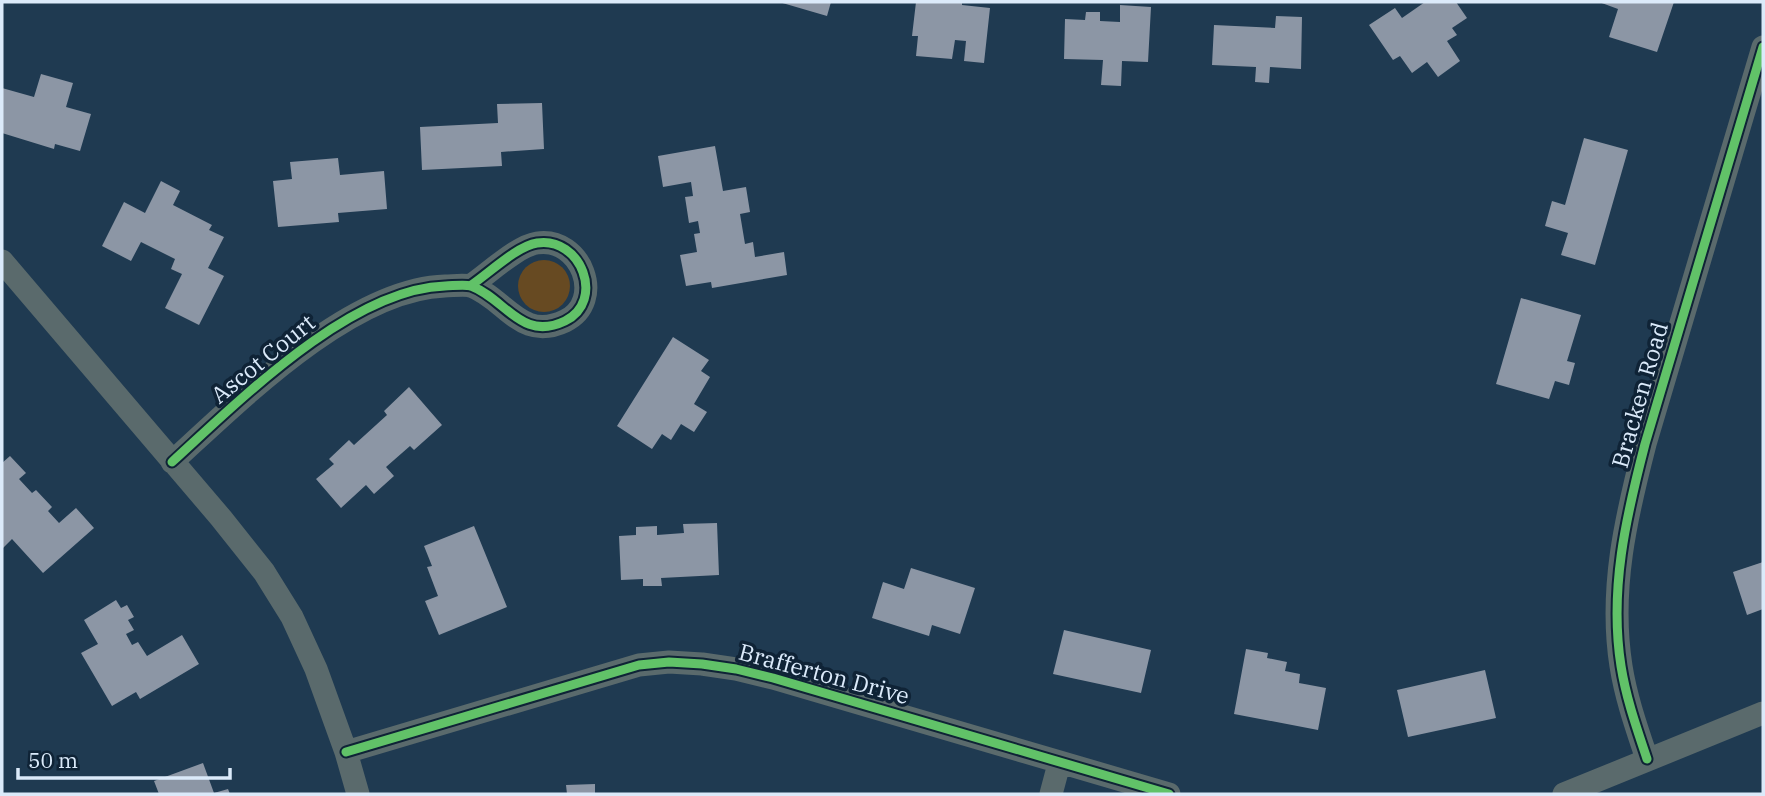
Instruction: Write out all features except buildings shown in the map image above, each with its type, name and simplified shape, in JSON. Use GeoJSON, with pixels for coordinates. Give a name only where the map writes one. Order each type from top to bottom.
{"type":"FeatureCollection","features":[{"type":"Feature","properties":{"kind":"street","name":"Bracken Road"},"geometry":{"type":"LineString","coordinates":[[1647,759],[1632,714],[1621,667],[1616,618],[1619,561],[1630,501],[1645,444],[1763,47]]}},
{"type":"Feature","properties":{"kind":"street"},"geometry":{"type":"LineString","coordinates":[[536,243],[550,243],[565,248],[577,258],[586,285],[580,308],[570,319],[545,327],[524,323],[470,286],[536,243]]}},
{"type":"Feature","properties":{"kind":"street"},"geometry":{"type":"LineString","coordinates":[[2,261],[264,572],[292,617],[316,668],[358,794]]}},
{"type":"Feature","properties":{"kind":"street","name":"Ascot Court"},"geometry":{"type":"LineString","coordinates":[[172,462],[272,374],[331,328],[362,311],[407,293],[432,287],[470,286]]}},
{"type":"Feature","properties":{"kind":"street","name":"Brafferton Drive"},"geometry":{"type":"LineString","coordinates":[[346,752],[618,670],[668,662],[736,668],[1169,794]]}},
{"type":"Feature","properties":{"kind":"street"},"geometry":{"type":"LineString","coordinates":[[1564,794],[1763,713]]}},
{"type":"Feature","properties":{"kind":"street"},"geometry":{"type":"LineString","coordinates":[[1051,794],[1059,764]]}},
{"type":"Feature","properties":{"kind":"shaded area"},"geometry":{"type":"Polygon","coordinates":[[[544,260],[554,262],[562,268],[568,276],[568,296],[562,304],[554,310],[544,312],[534,310],[526,304],[520,296],[518,286],[520,276],[526,268],[534,262],[544,260]]]}},
{"type":"Feature","properties":{"kind":"cycle path"},"geometry":{"type":"LineString","coordinates":[[1647,759],[1621,666],[1617,610],[1621,554],[1645,444],[1763,47]]}},
{"type":"Feature","properties":{"kind":"cycle path"},"geometry":{"type":"LineString","coordinates":[[172,462],[298,352],[372,306],[409,292],[468,285],[471,286],[483,292],[525,323],[550,326],[565,321],[577,312],[584,299],[586,286],[576,259],[566,249],[553,244],[537,243],[512,255],[503,261],[477,281],[470,286]]}},
{"type":"Feature","properties":{"kind":"cycle path"},"geometry":{"type":"LineString","coordinates":[[346,752],[639,665],[669,662],[736,669],[773,678],[1169,794]]}}]}
